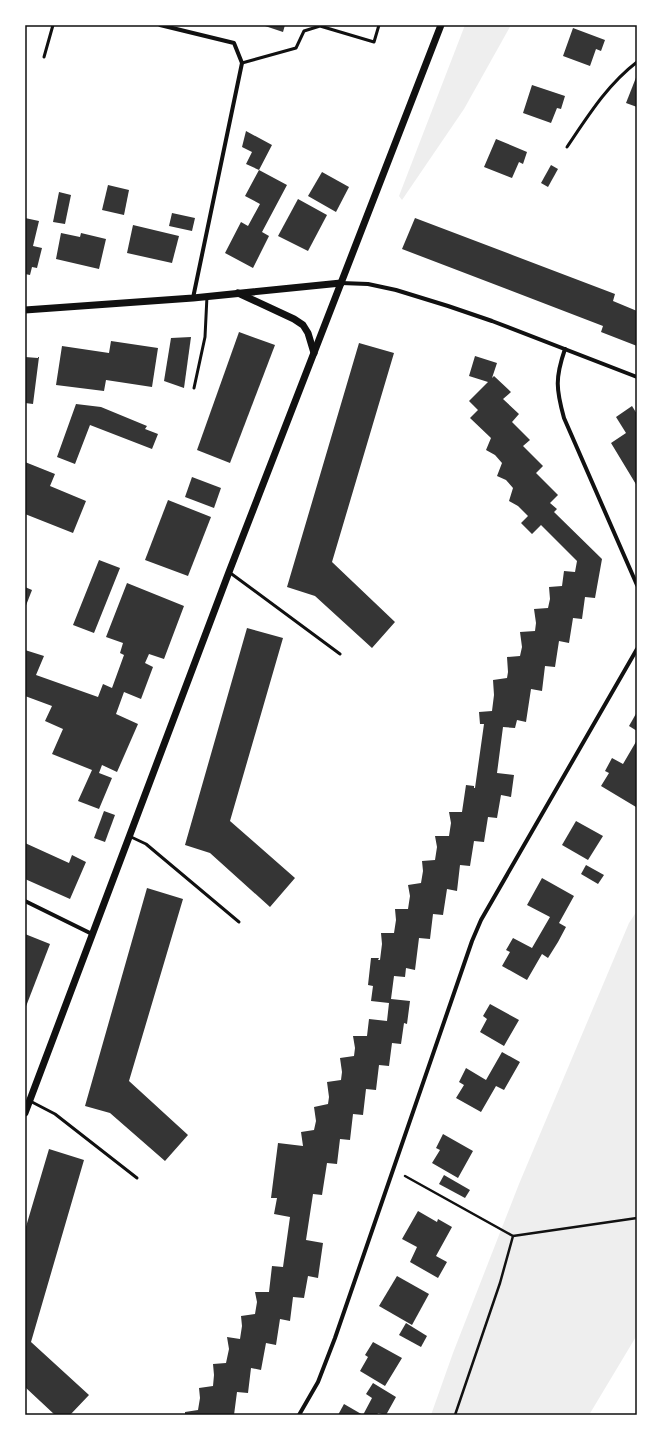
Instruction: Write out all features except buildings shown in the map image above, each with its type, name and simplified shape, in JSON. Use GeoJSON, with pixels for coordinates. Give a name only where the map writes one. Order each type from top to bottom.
{"type":"FeatureCollection","features":[{"type":"Feature","properties":{"kind":"street"},"geometry":{"type":"LineString","coordinates":[[160,25],[234,42],[242,64],[193,298]]}},
{"type":"Feature","properties":{"kind":"street"},"geometry":{"type":"LineString","coordinates":[[25,1113],[229,572],[441,25]]}},
{"type":"Feature","properties":{"kind":"street"},"geometry":{"type":"LineString","coordinates":[[25,310],[193,298],[341,283],[368,284],[402,292],[492,321],[637,377]]}},
{"type":"Feature","properties":{"kind":"street"},"geometry":{"type":"LineString","coordinates":[[238,293],[294,319],[303,325],[308,333],[314,353]]}},
{"type":"Feature","properties":{"kind":"street"},"geometry":{"type":"LineString","coordinates":[[564,349],[557,380],[558,395],[564,418],[637,585]]}},
{"type":"Feature","properties":{"kind":"street"},"geometry":{"type":"LineString","coordinates":[[299,1415],[318,1382],[332,1345],[469,948],[481,920],[637,648]]}},
{"type":"Feature","properties":{"kind":"street"},"geometry":{"type":"LineString","coordinates":[[25,901],[67,920],[92,934]]}},
{"type":"Feature","properties":{"kind":"lane"},"geometry":{"type":"LineString","coordinates":[[44,57],[53,25]]}},
{"type":"Feature","properties":{"kind":"lane"},"geometry":{"type":"LineString","coordinates":[[242,64],[296,48],[304,31],[320,25],[374,42],[379,25]]}},
{"type":"Feature","properties":{"kind":"lane"},"geometry":{"type":"LineString","coordinates":[[567,147],[600,98],[624,72],[637,62]]}},
{"type":"Feature","properties":{"kind":"lane"},"geometry":{"type":"LineString","coordinates":[[194,388],[205,337],[207,296]]}},
{"type":"Feature","properties":{"kind":"lane"},"geometry":{"type":"LineString","coordinates":[[229,572],[340,654]]}},
{"type":"Feature","properties":{"kind":"lane"},"geometry":{"type":"LineString","coordinates":[[129,836],[146,844],[239,922]]}},
{"type":"Feature","properties":{"kind":"lane"},"geometry":{"type":"LineString","coordinates":[[30,1102],[55,1114],[137,1178]]}},
{"type":"Feature","properties":{"kind":"path"},"geometry":{"type":"LineString","coordinates":[[393,1169],[513,1236],[637,1218]]}},
{"type":"Feature","properties":{"kind":"path"},"geometry":{"type":"LineString","coordinates":[[455,1415],[500,1283],[513,1236]]}},
{"type":"Feature","properties":{"kind":"shaded area"},"geometry":{"type":"Polygon","coordinates":[[[465,25],[511,25],[464,109],[402,200],[399,196],[465,25]]]}},
{"type":"Feature","properties":{"kind":"shaded area"},"geometry":{"type":"Polygon","coordinates":[[[637,911],[637,1335],[589,1415],[431,1415],[453,1353],[519,1184],[629,923],[637,911]]]}}]}
